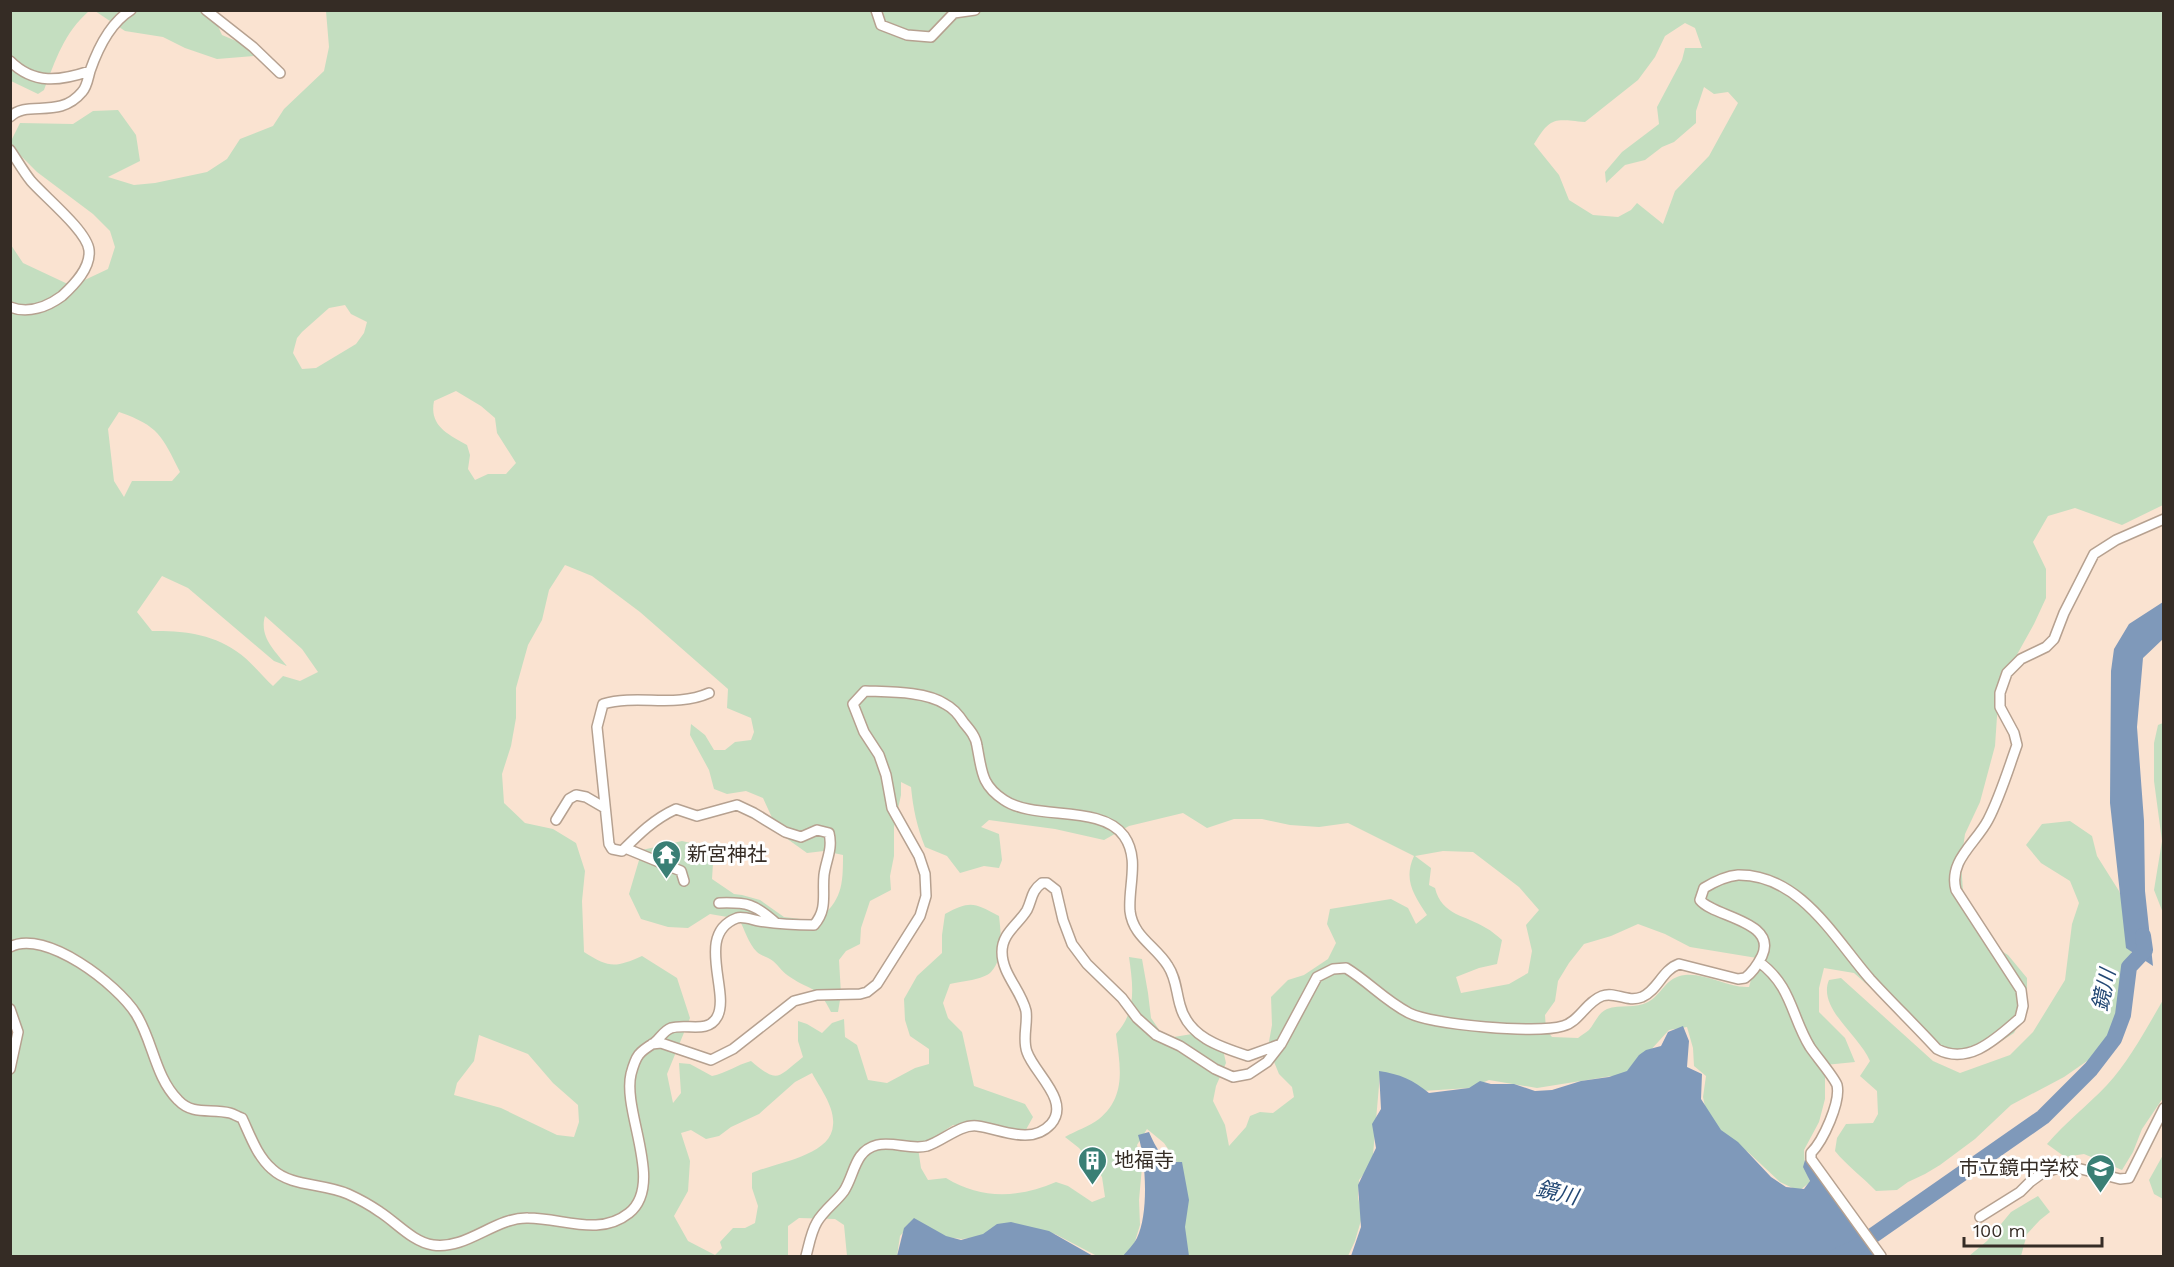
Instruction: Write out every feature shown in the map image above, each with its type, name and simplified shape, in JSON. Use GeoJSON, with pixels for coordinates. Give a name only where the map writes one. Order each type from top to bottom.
{"type":"FeatureCollection","features":[{"type":"Feature","properties":{"kind":"street"},"geometry":{"type":"LineString","coordinates":[[10,117],[26,109],[60,108],[84,91],[97,54],[113,26],[131,10]]}},
{"type":"Feature","properties":{"kind":"street"},"geometry":{"type":"LineString","coordinates":[[206,10],[253,47],[280,73]]}},
{"type":"Feature","properties":{"kind":"street"},"geometry":{"type":"LineString","coordinates":[[876,10],[881,26],[907,35],[931,38],[954,13],[975,10]]}},
{"type":"Feature","properties":{"kind":"street"},"geometry":{"type":"LineString","coordinates":[[10,61],[21,72],[48,80],[90,71]]}},
{"type":"Feature","properties":{"kind":"street"},"geometry":{"type":"LineString","coordinates":[[10,150],[30,179],[84,236],[89,249],[88,261],[76,282],[60,297],[41,308],[28,310],[10,307]]}},
{"type":"Feature","properties":{"kind":"street"},"geometry":{"type":"LineString","coordinates":[[806,1257],[817,1222],[845,1190],[857,1161],[865,1150],[882,1144],[916,1148],[929,1145],[975,1125],[1029,1136],[1052,1123],[1057,1112],[1056,1102],[1027,1052],[1026,1011],[1005,969],[1002,951],[1008,932],[1022,917],[1028,908],[1033,892],[1042,883],[1047,883],[1056,890],[1063,920],[1072,944],[1087,964],[1122,998],[1137,1018],[1156,1035],[1180,1046],[1215,1069],[1233,1077],[1249,1074],[1267,1062],[1281,1044],[1317,977],[1333,969],[1346,968],[1377,993],[1413,1015],[1439,1022],[1545,1029],[1563,1026],[1573,1021],[1601,996],[1636,999],[1645,996],[1670,967],[1679,964],[1738,979],[1746,978],[1764,952],[1761,933],[1728,914],[1704,905],[1700,900],[1704,888],[1721,879],[1738,875],[1760,879],[1781,887],[1801,900],[1826,924],[1870,979],[1937,1049],[1946,1054],[1959,1055],[1988,1044],[2020,1018],[2023,1006],[2021,990],[1956,890],[1954,877],[1965,850],[1987,822],[2017,745],[2014,733],[2000,706],[2000,693],[2007,674],[2021,659],[2046,647],[2054,639],[2064,612],[2094,554],[2116,540],[2163,519]]}},
{"type":"Feature","properties":{"kind":"street"},"geometry":{"type":"LineString","coordinates":[[652,1044],[661,1044],[711,1060],[733,1049],[794,1001],[817,995],[867,992],[877,984],[920,916],[926,896],[925,874],[919,856],[892,808],[886,775],[879,755],[864,732],[853,704],[865,691],[901,692],[924,697],[944,703],[956,712],[977,743],[985,783],[1007,802],[1037,811],[1074,814],[1104,822],[1115,828],[1124,837],[1132,855],[1130,897],[1133,924],[1142,940],[1167,964],[1174,976],[1183,1018],[1192,1029],[1216,1046],[1248,1056],[1281,1044]]}},
{"type":"Feature","properties":{"kind":"street"},"geometry":{"type":"LineString","coordinates":[[10,946],[28,941],[59,950],[69,955],[117,992],[136,1014],[155,1061],[177,1100],[199,1112],[230,1113],[242,1118],[259,1154],[271,1169],[282,1177],[300,1183],[319,1184],[347,1193],[380,1211],[415,1238],[433,1245],[453,1244],[525,1217],[597,1227],[609,1225],[629,1213],[639,1202],[644,1169],[633,1112],[630,1077],[636,1058],[642,1049],[672,1028],[703,1027],[717,1019],[721,1006],[715,947],[722,928],[739,918],[814,925],[824,905],[824,875],[831,842],[826,832],[817,830],[801,837],[785,832],[737,805],[697,816],[676,809],[661,816],[645,828],[622,851],[612,849],[609,844],[597,727],[603,704],[616,700],[668,701],[697,698],[709,693]]}},
{"type":"Feature","properties":{"kind":"street"},"geometry":{"type":"LineString","coordinates":[[556,820],[569,799],[576,795],[586,796],[605,808]]}},
{"type":"Feature","properties":{"kind":"street"},"geometry":{"type":"LineString","coordinates":[[625,848],[681,872],[684,881]]}},
{"type":"Feature","properties":{"kind":"street"},"geometry":{"type":"LineString","coordinates":[[719,903],[745,903],[760,909],[776,923]]}},
{"type":"Feature","properties":{"kind":"street"},"geometry":{"type":"LineString","coordinates":[[1759,962],[1771,970],[1785,989],[1809,1045],[1837,1085],[1835,1103],[1828,1126],[1817,1147],[1811,1153],[1811,1159],[1881,1257]]}},
{"type":"Feature","properties":{"kind":"street"},"geometry":{"type":"LineString","coordinates":[[10,1010],[18,1032],[10,1069]]}},
{"type":"Feature","properties":{"kind":"street"},"geometry":{"type":"LineString","coordinates":[[1980,1216],[2053,1169],[2073,1167],[2120,1179],[2129,1178],[2163,1108]]}},
{"type":"Feature","properties":{"kind":"green space"},"geometry":{"type":"Polygon","coordinates":[[[11,11],[89,11],[67,37],[44,90],[38,94],[11,81],[11,11]]]}},
{"type":"Feature","properties":{"kind":"green space"},"geometry":{"type":"Polygon","coordinates":[[[95,11],[211,11],[222,35],[248,46],[254,56],[217,59],[185,48],[163,37],[125,31],[95,11]]]}},
{"type":"Feature","properties":{"kind":"green space"},"geometry":{"type":"Polygon","coordinates":[[[326,11],[2163,11],[2163,505],[2122,525],[2075,508],[2048,516],[2033,542],[2046,569],[2046,598],[1999,687],[1995,746],[1980,802],[1965,834],[1961,862],[1963,892],[1990,944],[2008,955],[2027,978],[2027,1008],[2014,1033],[1989,1049],[1961,1055],[1935,1045],[1854,973],[1824,968],[1819,988],[1819,1012],[1845,1038],[1855,1062],[1825,1065],[1825,1099],[1819,1122],[1804,1150],[1805,1168],[1810,1182],[1799,1191],[1780,1182],[1748,1152],[1725,1136],[1707,1116],[1703,1097],[1706,1076],[1694,1066],[1693,1048],[1687,1027],[1669,1030],[1627,1076],[1612,1076],[1537,1088],[1489,1080],[1469,1088],[1423,1091],[1380,1074],[1373,1155],[1367,1170],[1359,1180],[1358,1197],[1362,1217],[1348,1256],[1187,1256],[1182,1222],[1181,1168],[1164,1143],[1147,1129],[1137,1145],[1142,1167],[1139,1200],[1140,1225],[1133,1248],[1124,1256],[1097,1256],[1055,1234],[1028,1230],[962,1239],[945,1237],[911,1223],[900,1236],[897,1256],[847,1256],[844,1225],[835,1219],[799,1218],[788,1226],[788,1256],[11,1256],[11,245],[23,263],[72,286],[108,269],[115,247],[110,231],[93,214],[37,172],[10,143],[20,123],[73,124],[93,111],[118,110],[136,135],[140,161],[108,177],[134,185],[207,172],[227,159],[240,139],[273,126],[284,109],[324,71],[329,47],[326,11]],[[1685,23],[1665,36],[1655,57],[1638,80],[1585,122],[1554,121],[1545,128],[1534,144],[1559,175],[1569,200],[1593,215],[1618,217],[1631,210],[1637,203],[1663,224],[1675,191],[1709,156],[1738,103],[1728,92],[1714,94],[1704,87],[1696,111],[1696,123],[1674,142],[1662,147],[1645,160],[1625,165],[1606,183],[1605,172],[1622,152],[1659,124],[1657,107],[1682,60],[1685,48],[1702,48],[1695,28],[1685,23]],[[345,305],[329,308],[297,338],[293,353],[302,369],[316,368],[356,344],[364,333],[367,322],[351,314],[345,305]],[[456,391],[434,401],[433,410],[437,423],[453,437],[467,445],[470,455],[468,469],[475,480],[488,474],[506,474],[516,463],[497,433],[495,418],[481,406],[456,391]],[[119,412],[108,429],[114,481],[124,497],[132,481],[172,481],[180,472],[158,434],[143,422],[119,412]],[[565,565],[549,590],[542,620],[528,645],[516,688],[516,718],[511,746],[502,774],[504,803],[525,823],[553,829],[576,843],[585,871],[582,901],[584,952],[612,965],[625,963],[642,956],[677,978],[690,1018],[667,1074],[673,1103],[681,1093],[679,1063],[690,1064],[712,1076],[751,1061],[767,1073],[782,1074],[803,1057],[798,1041],[798,1021],[822,1033],[832,1023],[844,1019],[845,1037],[857,1045],[868,1080],[887,1083],[915,1068],[929,1064],[929,1049],[910,1036],[905,1020],[904,999],[917,976],[942,953],[945,914],[967,905],[978,906],[999,916],[1001,945],[998,960],[987,975],[950,984],[943,1003],[948,1018],[962,1032],[974,1086],[1025,1104],[1033,1117],[1023,1135],[977,1126],[953,1125],[918,1148],[921,1168],[928,1180],[946,1178],[973,1190],[987,1193],[1014,1194],[1056,1182],[1068,1186],[1092,1202],[1105,1197],[1102,1177],[1079,1148],[1065,1137],[1099,1119],[1114,1101],[1118,1090],[1120,1069],[1116,1034],[1127,1016],[1132,998],[1129,957],[1142,959],[1151,1018],[1160,1031],[1174,1037],[1198,1033],[1222,1045],[1226,1063],[1216,1086],[1213,1101],[1225,1125],[1229,1146],[1246,1127],[1250,1116],[1260,1112],[1273,1113],[1294,1097],[1292,1087],[1279,1074],[1268,1047],[1272,1025],[1271,997],[1288,980],[1304,975],[1328,959],[1336,943],[1327,924],[1330,909],[1391,899],[1408,908],[1416,924],[1427,915],[1411,887],[1410,873],[1414,856],[1348,823],[1319,827],[1290,825],[1262,819],[1234,819],[1207,828],[1183,813],[1129,826],[1104,840],[1055,829],[989,820],[981,827],[999,834],[1002,860],[999,868],[984,866],[960,873],[947,856],[925,847],[916,817],[911,787],[901,782],[901,795],[894,827],[891,890],[870,901],[861,928],[860,944],[846,951],[839,960],[841,994],[838,1012],[831,1012],[818,993],[798,982],[773,961],[757,952],[739,919],[710,914],[688,928],[668,927],[641,919],[629,894],[642,850],[682,841],[699,845],[713,863],[712,879],[734,894],[760,900],[784,917],[817,921],[832,906],[841,884],[843,855],[824,851],[807,853],[779,833],[763,798],[746,791],[727,794],[714,789],[709,770],[690,735],[691,724],[705,735],[714,750],[725,750],[735,742],[751,740],[754,732],[751,718],[727,708],[728,689],[640,612],[592,576],[565,565]],[[162,576],[137,612],[152,631],[185,633],[216,640],[236,651],[273,686],[283,676],[300,681],[318,672],[302,649],[265,616],[266,637],[287,666],[274,661],[188,588],[162,576]],[[1443,851],[1415,856],[1431,868],[1429,885],[1435,888],[1443,904],[1456,914],[1488,929],[1502,940],[1497,964],[1456,977],[1461,993],[1509,984],[1528,973],[1532,951],[1526,925],[1539,910],[1519,887],[1473,852],[1443,851]],[[1638,924],[1611,936],[1584,944],[1558,981],[1555,1001],[1545,1015],[1546,1030],[1552,1037],[1578,1038],[1589,1030],[1607,1009],[1648,1002],[1678,976],[1701,976],[1749,987],[1757,958],[1690,947],[1638,924]],[[479,1035],[474,1061],[457,1083],[454,1095],[501,1108],[557,1135],[574,1137],[579,1122],[578,1105],[553,1083],[528,1054],[479,1035]],[[812,1073],[795,1082],[759,1114],[731,1127],[719,1136],[706,1139],[691,1130],[681,1133],[690,1161],[688,1191],[674,1216],[688,1241],[715,1255],[722,1248],[720,1242],[733,1228],[745,1228],[755,1223],[758,1206],[752,1188],[752,1173],[813,1151],[830,1136],[833,1118],[826,1098],[812,1073]]]}},
{"type":"Feature","properties":{"kind":"green space"},"geometry":{"type":"Polygon","coordinates":[[[2164,723],[2163,913],[2154,890],[2162,841],[2154,781],[2154,743],[2158,725],[2164,723]]]}},
{"type":"Feature","properties":{"kind":"green space"},"geometry":{"type":"Polygon","coordinates":[[[2070,821],[2092,836],[2097,856],[2119,891],[2129,916],[2133,941],[2126,1004],[2119,1026],[2090,1059],[2064,1077],[2011,1105],[1975,1139],[1940,1165],[1897,1190],[1876,1191],[1835,1151],[1837,1138],[1846,1124],[1873,1123],[1878,1114],[1877,1091],[1860,1076],[1870,1061],[1834,1011],[1827,990],[1829,980],[1841,978],[1933,1061],[1960,1073],[2010,1055],[2033,1032],[2065,980],[2072,924],[2079,903],[2070,881],[2041,863],[2026,845],[2042,824],[2070,821]]]}},
{"type":"Feature","properties":{"kind":"green space"},"geometry":{"type":"Polygon","coordinates":[[[2163,1000],[2163,1098],[2142,1129],[2133,1152],[2122,1170],[2084,1154],[2065,1157],[2047,1144],[2115,1075],[2137,1044],[2163,1000]]]}},
{"type":"Feature","properties":{"kind":"green space"},"geometry":{"type":"Polygon","coordinates":[[[2163,1155],[2163,1199],[2154,1194],[2149,1180],[2163,1155]]]}},
{"type":"Feature","properties":{"kind":"green space"},"geometry":{"type":"Polygon","coordinates":[[[2038,1196],[2050,1212],[2027,1234],[2021,1256],[1969,1256],[1987,1241],[2011,1212],[2038,1196]]]}},
{"type":"Feature","properties":{"kind":"water"},"geometry":{"type":"Polygon","coordinates":[[[2163,602],[2163,639],[2143,658],[2137,727],[2144,821],[2145,891],[2153,966],[2126,948],[2110,803],[2111,671],[2114,649],[2129,624],[2163,602]]]}},
{"type":"Feature","properties":{"kind":"water"},"geometry":{"type":"Polygon","coordinates":[[[1683,1026],[1689,1041],[1687,1067],[1702,1074],[1701,1099],[1721,1130],[1738,1142],[1771,1177],[1786,1187],[1804,1189],[1810,1181],[1803,1167],[1805,1160],[1809,1161],[1877,1256],[1351,1256],[1361,1227],[1358,1185],[1376,1148],[1372,1124],[1381,1109],[1379,1071],[1406,1078],[1429,1093],[1469,1088],[1480,1081],[1491,1084],[1514,1084],[1535,1091],[1552,1090],[1627,1071],[1639,1055],[1646,1050],[1661,1046],[1668,1032],[1683,1026]]]}},
{"type":"Feature","properties":{"kind":"water"},"geometry":{"type":"Polygon","coordinates":[[[1149,1132],[1165,1157],[1175,1162],[1182,1162],[1189,1200],[1185,1227],[1189,1256],[1123,1256],[1136,1240],[1141,1227],[1145,1187],[1143,1158],[1138,1135],[1149,1132]]]}},
{"type":"Feature","properties":{"kind":"water"},"geometry":{"type":"Polygon","coordinates":[[[914,1218],[946,1236],[961,1240],[983,1234],[997,1224],[1011,1222],[1049,1231],[1093,1256],[897,1256],[904,1228],[914,1218]]]}},
{"type":"Feature","properties":{"kind":"waterway","name":"鏡川"},"geometry":{"type":"LineString","coordinates":[[1837,1256],[1855,1248],[2043,1117],[2091,1069],[2114,1039],[2123,1015],[2129,967],[2145,950],[2143,936]]}},
{"type":"Feature","properties":{"kind":"place","name":"新宮神社"},"geometry":{"type":"Point","coordinates":[666,880]}},
{"type":"Feature","properties":{"kind":"place","name":"地福寺"},"geometry":{"type":"Point","coordinates":[1093,1186]}},
{"type":"Feature","properties":{"kind":"place","name":"市立鏡中学校"},"geometry":{"type":"Point","coordinates":[2100,1194]}}]}
